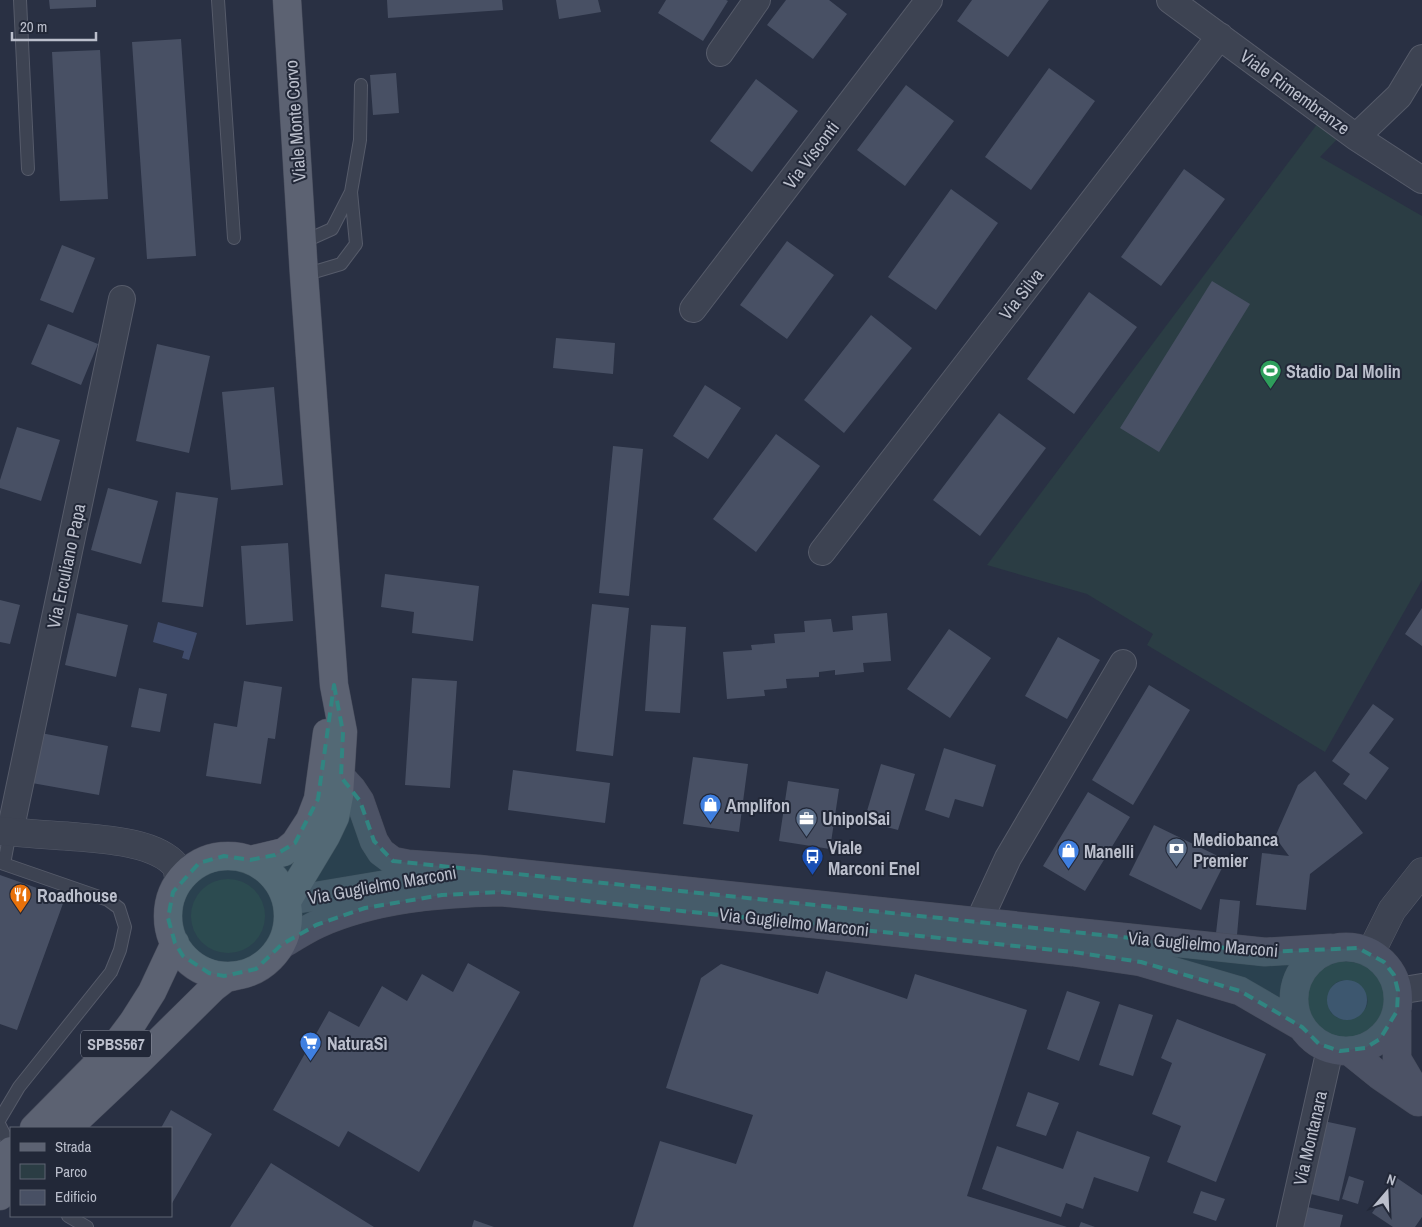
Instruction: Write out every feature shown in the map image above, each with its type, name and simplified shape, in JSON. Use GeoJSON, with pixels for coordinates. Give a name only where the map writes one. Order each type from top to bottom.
{"type":"FeatureCollection","features":[{"type":"Feature","properties":{"kind":"main road","name":"Viale Monte Corvo"},"geometry":{"type":"LineString","coordinates":[[287,0],[304,275],[334,685]]}},
{"type":"Feature","properties":{"kind":"main road"},"geometry":{"type":"LineString","coordinates":[[286,901],[326,836],[335,817],[341,777],[343,732],[334,685]]}},
{"type":"Feature","properties":{"kind":"main road"},"geometry":{"type":"LineString","coordinates":[[250,860],[284,852],[295,843],[310,820],[318,799],[334,685]]}},
{"type":"Feature","properties":{"kind":"main road","name":"Via Guglielmo Marconi"},"geometry":{"type":"LineString","coordinates":[[341,777],[360,801],[374,841],[381,852],[393,860],[408,864],[478,869],[1265,952],[1345,946],[1358,948],[1371,952],[1384,962],[1406,996],[1397,1059],[1422,1103]]}},
{"type":"Feature","properties":{"kind":"main road","name":"Via Guglielmo Marconi"},"geometry":{"type":"LineString","coordinates":[[231,856],[250,860],[266,869],[279,884],[286,901],[288,916],[286,931],[281,945],[270,959],[256,969],[239,975],[224,976],[195,966],[183,956],[170,931],[168,918],[172,892],[179,880],[188,871],[199,863],[211,858],[231,856]]}},
{"type":"Feature","properties":{"kind":"main road","name":"Via Guglielmo Marconi"},"geometry":{"type":"LineString","coordinates":[[286,901],[478,869]]}},
{"type":"Feature","properties":{"kind":"main road","name":"Via Guglielmo Marconi"},"geometry":{"type":"LineString","coordinates":[[281,945],[316,925],[365,908],[406,899],[473,892],[501,892],[1063,950],[1141,962],[1240,991],[1302,1028],[1314,1040],[1340,1050],[1422,1103]]}},
{"type":"Feature","properties":{"kind":"main road","name":"SPBS567"},"geometry":{"type":"LineString","coordinates":[[35,1127],[115,1046],[152,992],[175,943]]}},
{"type":"Feature","properties":{"kind":"main road"},"geometry":{"type":"LineString","coordinates":[[1302,1028],[1295,1012],[1294,997],[1297,981],[1305,966],[1316,956],[1331,948]]}},
{"type":"Feature","properties":{"kind":"main road","name":"SPBS567"},"geometry":{"type":"LineString","coordinates":[[69,1127],[213,988],[226,978],[239,975]]}},
{"type":"Feature","properties":{"kind":"main road"},"geometry":{"type":"LineString","coordinates":[[1340,1050],[1366,1048],[1380,1039],[1391,1027],[1406,996]]}},
{"type":"Feature","properties":{"kind":"main road"},"geometry":{"type":"LineString","coordinates":[[0,1163],[10,1151]]}},
{"type":"Feature","properties":{"kind":"main road"},"geometry":{"type":"LineString","coordinates":[[0,1196],[10,1186]]}},
{"type":"Feature","properties":{"kind":"street"},"geometry":{"type":"LineString","coordinates":[[720,53],[757,0]]}},
{"type":"Feature","properties":{"kind":"street","name":"Via Visconti"},"geometry":{"type":"LineString","coordinates":[[693,309],[929,0]]}},
{"type":"Feature","properties":{"kind":"street","name":"Viale Rimembranze"},"geometry":{"type":"LineString","coordinates":[[1170,0],[1356,137],[1422,180]]}},
{"type":"Feature","properties":{"kind":"street","name":"Via Silva"},"geometry":{"type":"LineString","coordinates":[[822,552],[1220,36]]}},
{"type":"Feature","properties":{"kind":"street"},"geometry":{"type":"LineString","coordinates":[[1356,137],[1399,96],[1422,58]]}},
{"type":"Feature","properties":{"kind":"street","name":"Via Erculiano Papa"},"geometry":{"type":"LineString","coordinates":[[5,832],[122,299]]}},
{"type":"Feature","properties":{"kind":"street"},"geometry":{"type":"LineString","coordinates":[[979,921],[1008,858],[1123,663]]}},
{"type":"Feature","properties":{"kind":"street"},"geometry":{"type":"LineString","coordinates":[[5,832],[117,840],[155,851],[169,860],[177,867],[179,880]]}},
{"type":"Feature","properties":{"kind":"street"},"geometry":{"type":"LineString","coordinates":[[1371,952],[1392,910],[1422,872]]}},
{"type":"Feature","properties":{"kind":"street","name":"Via Montanara"},"geometry":{"type":"LineString","coordinates":[[1290,1227],[1340,1050]]}},
{"type":"Feature","properties":{"kind":"lane"},"geometry":{"type":"LineString","coordinates":[[20,0],[28,169]]}},
{"type":"Feature","properties":{"kind":"lane"},"geometry":{"type":"LineString","coordinates":[[218,0],[234,238]]}},
{"type":"Feature","properties":{"kind":"lane"},"geometry":{"type":"LineString","coordinates":[[304,275],[341,264],[356,244],[351,192],[360,140],[362,85]]}},
{"type":"Feature","properties":{"kind":"lane"},"geometry":{"type":"LineString","coordinates":[[303,242],[332,229],[351,192]]}},
{"type":"Feature","properties":{"kind":"lane"},"geometry":{"type":"LineString","coordinates":[[0,1119],[19,1087],[111,972],[120,950],[124,927],[119,908],[108,900],[4,864],[5,832]]}},
{"type":"Feature","properties":{"kind":"lane"},"geometry":{"type":"LineString","coordinates":[[0,1126],[10,1148]]}},
{"type":"Feature","properties":{"kind":"lane"},"geometry":{"type":"LineString","coordinates":[[70,1217],[87,1227]]}},
{"type":"Feature","properties":{"kind":"highlighted area"},"geometry":{"type":"Polygon","coordinates":[[[334,685],[343,732],[341,777],[360,801],[374,841],[393,861],[1265,952],[1358,948],[1384,962],[1394,975],[1398,991],[1397,1011],[1380,1039],[1365,1048],[1340,1051],[1319,1044],[1302,1027],[1240,991],[1141,962],[1073,952],[501,892],[442,895],[365,908],[316,925],[281,945],[256,969],[224,976],[209,973],[183,956],[175,943],[168,918],[173,892],[199,863],[224,856],[250,860],[275,855],[295,843],[318,799],[334,685]]]}},
{"type":"Feature","properties":{"kind":"green space","name":"Stadio Dal Molin"},"geometry":{"type":"Polygon","coordinates":[[[1321,119],[1342,134],[1320,157],[1422,216],[1422,580],[1325,752],[1147,645],[1153,634],[1087,594],[987,565],[1321,119]]]}},
{"type":"Feature","properties":{"kind":"green space"},"geometry":{"type":"Polygon","coordinates":[[[228,879],[249,885],[259,895],[265,916],[259,937],[249,947],[228,953],[207,947],[197,937],[191,916],[197,895],[207,885],[228,879]]]}},
{"type":"Feature","properties":{"kind":"green space"},"geometry":{"type":"Polygon","coordinates":[[[1340,961],[1358,963],[1370,969],[1380,981],[1385,995],[1384,1011],[1377,1024],[1371,1030],[1357,1037],[1343,1038],[1331,1035],[1320,1028],[1308,1007],[1307,994],[1311,982],[1320,971],[1340,961]],[[1343,980],[1332,986],[1328,1006],[1331,1013],[1336,1017],[1350,1020],[1366,1008],[1367,996],[1343,980]]]}},
{"type":"Feature","properties":{"kind":"water"},"geometry":{"type":"Polygon","coordinates":[[[158,622],[197,633],[189,660],[182,658],[184,651],[153,642],[158,622]]]}},
{"type":"Feature","properties":{"kind":"water"},"geometry":{"type":"Polygon","coordinates":[[[1351,980],[1358,983],[1364,989],[1367,1000],[1366,1008],[1358,1017],[1351,1020],[1343,1020],[1336,1017],[1328,1008],[1327,996],[1330,989],[1339,981],[1351,980]]]}},
{"type":"Feature","properties":{"kind":"building"},"geometry":{"type":"Polygon","coordinates":[[[49,0],[96,0],[96,7],[50,9],[49,0]]]}},
{"type":"Feature","properties":{"kind":"building"},"geometry":{"type":"Polygon","coordinates":[[[387,0],[502,0],[503,10],[388,18],[387,0]]]}},
{"type":"Feature","properties":{"kind":"building"},"geometry":{"type":"Polygon","coordinates":[[[556,0],[598,0],[601,12],[559,19],[556,0]]]}},
{"type":"Feature","properties":{"kind":"building"},"geometry":{"type":"Polygon","coordinates":[[[666,0],[728,1],[703,41],[658,13],[666,0]]]}},
{"type":"Feature","properties":{"kind":"building"},"geometry":{"type":"Polygon","coordinates":[[[786,0],[829,0],[847,14],[813,59],[767,25],[786,0]]]}},
{"type":"Feature","properties":{"kind":"building"},"geometry":{"type":"Polygon","coordinates":[[[972,0],[1049,0],[1008,57],[957,21],[972,0]]]}},
{"type":"Feature","properties":{"kind":"building"},"geometry":{"type":"Polygon","coordinates":[[[181,39],[196,256],[147,259],[132,42],[181,39]]]}},
{"type":"Feature","properties":{"kind":"building"},"geometry":{"type":"Polygon","coordinates":[[[100,50],[108,199],[60,201],[52,52],[100,50]]]}},
{"type":"Feature","properties":{"kind":"building"},"geometry":{"type":"Polygon","coordinates":[[[1049,68],[1095,101],[1031,190],[985,157],[1049,68]]]}},
{"type":"Feature","properties":{"kind":"building"},"geometry":{"type":"Polygon","coordinates":[[[396,73],[399,113],[373,115],[370,75],[396,73]]]}},
{"type":"Feature","properties":{"kind":"building"},"geometry":{"type":"Polygon","coordinates":[[[756,79],[798,111],[752,172],[710,141],[756,79]]]}},
{"type":"Feature","properties":{"kind":"building"},"geometry":{"type":"Polygon","coordinates":[[[906,85],[954,121],[905,186],[857,150],[906,85]]]}},
{"type":"Feature","properties":{"kind":"building"},"geometry":{"type":"Polygon","coordinates":[[[1184,169],[1225,199],[1161,286],[1121,257],[1184,169]]]}},
{"type":"Feature","properties":{"kind":"building"},"geometry":{"type":"Polygon","coordinates":[[[951,189],[998,223],[936,310],[888,277],[951,189]]]}},
{"type":"Feature","properties":{"kind":"building"},"geometry":{"type":"Polygon","coordinates":[[[787,241],[834,275],[787,339],[740,305],[787,241]]]}},
{"type":"Feature","properties":{"kind":"building"},"geometry":{"type":"Polygon","coordinates":[[[62,245],[95,258],[73,313],[40,300],[62,245]]]}},
{"type":"Feature","properties":{"kind":"building"},"geometry":{"type":"Polygon","coordinates":[[[1212,281],[1250,304],[1159,452],[1120,428],[1212,281]]]}},
{"type":"Feature","properties":{"kind":"building"},"geometry":{"type":"Polygon","coordinates":[[[1089,292],[1137,327],[1074,414],[1027,379],[1089,292]]]}},
{"type":"Feature","properties":{"kind":"building"},"geometry":{"type":"Polygon","coordinates":[[[871,315],[912,348],[844,433],[804,400],[871,315]]]}},
{"type":"Feature","properties":{"kind":"building"},"geometry":{"type":"Polygon","coordinates":[[[48,324],[98,344],[81,385],[31,364],[48,324]]]}},
{"type":"Feature","properties":{"kind":"building"},"geometry":{"type":"Polygon","coordinates":[[[556,338],[615,343],[613,374],[553,368],[556,338]]]}},
{"type":"Feature","properties":{"kind":"building"},"geometry":{"type":"Polygon","coordinates":[[[157,344],[210,356],[189,453],[136,441],[157,344]]]}},
{"type":"Feature","properties":{"kind":"building"},"geometry":{"type":"Polygon","coordinates":[[[705,385],[741,408],[708,459],[673,436],[705,385]]]}},
{"type":"Feature","properties":{"kind":"building"},"geometry":{"type":"Polygon","coordinates":[[[274,387],[283,485],[231,490],[222,392],[274,387]]]}},
{"type":"Feature","properties":{"kind":"building"},"geometry":{"type":"Polygon","coordinates":[[[999,413],[1046,448],[980,536],[933,500],[999,413]]]}},
{"type":"Feature","properties":{"kind":"building"},"geometry":{"type":"Polygon","coordinates":[[[17,427],[60,440],[41,501],[0,488],[0,480],[17,427]]]}},
{"type":"Feature","properties":{"kind":"building"},"geometry":{"type":"Polygon","coordinates":[[[776,434],[820,466],[756,552],[713,519],[776,434]]]}},
{"type":"Feature","properties":{"kind":"building"},"geometry":{"type":"Polygon","coordinates":[[[613,446],[643,449],[629,596],[599,593],[613,446]]]}},
{"type":"Feature","properties":{"kind":"building"},"geometry":{"type":"Polygon","coordinates":[[[108,488],[158,501],[141,564],[91,550],[108,488]]]}},
{"type":"Feature","properties":{"kind":"building"},"geometry":{"type":"Polygon","coordinates":[[[176,492],[218,498],[203,607],[162,602],[176,492]]]}},
{"type":"Feature","properties":{"kind":"building"},"geometry":{"type":"Polygon","coordinates":[[[288,543],[293,621],[246,625],[241,546],[288,543]]]}},
{"type":"Feature","properties":{"kind":"building"},"geometry":{"type":"Polygon","coordinates":[[[385,574],[479,586],[473,641],[412,633],[414,612],[381,607],[385,574]]]}},
{"type":"Feature","properties":{"kind":"building"},"geometry":{"type":"Polygon","coordinates":[[[0,600],[20,605],[10,644],[0,642],[0,600]]]}},
{"type":"Feature","properties":{"kind":"building"},"geometry":{"type":"Polygon","coordinates":[[[592,604],[629,608],[613,756],[576,751],[592,604]]]}},
{"type":"Feature","properties":{"kind":"building"},"geometry":{"type":"Polygon","coordinates":[[[1422,608],[1422,646],[1405,634],[1422,608]]]}},
{"type":"Feature","properties":{"kind":"building"},"geometry":{"type":"Polygon","coordinates":[[[77,613],[128,625],[116,677],[65,665],[77,613]]]}},
{"type":"Feature","properties":{"kind":"building"},"geometry":{"type":"Polygon","coordinates":[[[887,613],[891,661],[863,663],[864,672],[835,675],[835,670],[819,672],[819,677],[786,679],[787,688],[764,690],[765,696],[727,699],[723,652],[752,650],[751,645],[775,643],[774,634],[805,632],[804,621],[831,619],[833,632],[853,630],[852,616],[887,613]]]}},
{"type":"Feature","properties":{"kind":"building"},"geometry":{"type":"Polygon","coordinates":[[[651,625],[686,627],[680,713],[645,711],[651,625]]]}},
{"type":"Feature","properties":{"kind":"building"},"geometry":{"type":"Polygon","coordinates":[[[949,629],[991,658],[950,718],[907,689],[949,629]]]}},
{"type":"Feature","properties":{"kind":"building"},"geometry":{"type":"Polygon","coordinates":[[[1058,637],[1100,660],[1067,719],[1025,696],[1058,637]]]}},
{"type":"Feature","properties":{"kind":"building"},"geometry":{"type":"Polygon","coordinates":[[[412,678],[457,681],[450,788],[405,785],[412,678]]]}},
{"type":"Feature","properties":{"kind":"building"},"geometry":{"type":"Polygon","coordinates":[[[244,681],[282,687],[275,739],[268,738],[261,784],[206,776],[214,723],[237,727],[244,681]]]}},
{"type":"Feature","properties":{"kind":"building"},"geometry":{"type":"Polygon","coordinates":[[[1149,685],[1190,710],[1133,805],[1092,780],[1149,685]]]}},
{"type":"Feature","properties":{"kind":"building"},"geometry":{"type":"Polygon","coordinates":[[[139,688],[167,694],[160,732],[131,727],[139,688]]]}},
{"type":"Feature","properties":{"kind":"building"},"geometry":{"type":"Polygon","coordinates":[[[1373,704],[1394,719],[1369,753],[1389,768],[1366,800],[1343,784],[1350,774],[1332,761],[1373,704]]]}},
{"type":"Feature","properties":{"kind":"building"},"geometry":{"type":"Polygon","coordinates":[[[41,733],[108,746],[99,795],[32,783],[41,733]]]}},
{"type":"Feature","properties":{"kind":"building"},"geometry":{"type":"Polygon","coordinates":[[[944,748],[996,765],[983,807],[955,799],[949,818],[925,810],[944,748]]]}},
{"type":"Feature","properties":{"kind":"building"},"geometry":{"type":"Polygon","coordinates":[[[693,757],[748,764],[739,832],[683,824],[693,757]]]}},
{"type":"Feature","properties":{"kind":"building"},"geometry":{"type":"Polygon","coordinates":[[[881,764],[915,774],[898,830],[864,821],[881,764]]]}},
{"type":"Feature","properties":{"kind":"building"},"geometry":{"type":"Polygon","coordinates":[[[513,770],[610,783],[605,823],[508,810],[513,770]]]}},
{"type":"Feature","properties":{"kind":"building"},"geometry":{"type":"Polygon","coordinates":[[[1315,771],[1363,833],[1310,874],[1306,910],[1256,905],[1262,853],[1289,856],[1275,837],[1298,785],[1315,771]]]}},
{"type":"Feature","properties":{"kind":"building"},"geometry":{"type":"Polygon","coordinates":[[[788,781],[839,789],[830,849],[779,841],[788,781]]]}},
{"type":"Feature","properties":{"kind":"building"},"geometry":{"type":"Polygon","coordinates":[[[1088,792],[1130,817],[1085,891],[1043,866],[1088,792]]]}},
{"type":"Feature","properties":{"kind":"building"},"geometry":{"type":"Polygon","coordinates":[[[1154,825],[1226,860],[1201,910],[1129,875],[1154,825]]]}},
{"type":"Feature","properties":{"kind":"building"},"geometry":{"type":"Polygon","coordinates":[[[0,875],[65,898],[17,1030],[0,1024],[0,875]]]}},
{"type":"Feature","properties":{"kind":"building"},"geometry":{"type":"Polygon","coordinates":[[[1220,899],[1240,901],[1237,935],[1216,933],[1220,899]]]}},
{"type":"Feature","properties":{"kind":"building"},"geometry":{"type":"Polygon","coordinates":[[[468,963],[520,992],[419,1172],[348,1131],[339,1147],[273,1110],[329,1011],[359,1027],[382,986],[407,1001],[422,974],[453,992],[468,963]]]}},
{"type":"Feature","properties":{"kind":"building"},"geometry":{"type":"Polygon","coordinates":[[[721,964],[818,994],[826,971],[907,999],[915,974],[1027,1010],[967,1196],[1067,1227],[633,1227],[660,1141],[736,1164],[753,1115],[666,1088],[701,978],[721,964]]]}},
{"type":"Feature","properties":{"kind":"building"},"geometry":{"type":"Polygon","coordinates":[[[1067,991],[1100,1002],[1079,1061],[1047,1049],[1067,991]]]}},
{"type":"Feature","properties":{"kind":"building"},"geometry":{"type":"Polygon","coordinates":[[[1119,1004],[1153,1015],[1133,1076],[1099,1065],[1119,1004]]]}},
{"type":"Feature","properties":{"kind":"building"},"geometry":{"type":"Polygon","coordinates":[[[1177,1019],[1266,1054],[1216,1182],[1167,1162],[1181,1126],[1152,1114],[1172,1063],[1161,1058],[1177,1019]]]}},
{"type":"Feature","properties":{"kind":"building"},"geometry":{"type":"Polygon","coordinates":[[[1028,1092],[1059,1103],[1046,1136],[1016,1126],[1028,1092]]]}},
{"type":"Feature","properties":{"kind":"building"},"geometry":{"type":"Polygon","coordinates":[[[171,1110],[212,1134],[172,1203],[172,1127],[162,1127],[171,1110]]]}},
{"type":"Feature","properties":{"kind":"building"},"geometry":{"type":"Polygon","coordinates":[[[1319,1120],[1356,1128],[1339,1201],[1303,1192],[1319,1120]]]}},
{"type":"Feature","properties":{"kind":"building"},"geometry":{"type":"Polygon","coordinates":[[[1077,1131],[1150,1157],[1138,1192],[1094,1177],[1083,1209],[1066,1203],[1061,1217],[982,1189],[997,1146],[1063,1169],[1077,1131]]]}},
{"type":"Feature","properties":{"kind":"building"},"geometry":{"type":"Polygon","coordinates":[[[271,1163],[374,1227],[230,1227],[271,1163]]]}},
{"type":"Feature","properties":{"kind":"building"},"geometry":{"type":"Polygon","coordinates":[[[1349,1176],[1364,1181],[1358,1204],[1342,1199],[1349,1176]]]}},
{"type":"Feature","properties":{"kind":"building"},"geometry":{"type":"Polygon","coordinates":[[[1397,1178],[1422,1195],[1422,1217],[1415,1227],[1393,1227],[1372,1213],[1397,1178]]]}},
{"type":"Feature","properties":{"kind":"building"},"geometry":{"type":"Polygon","coordinates":[[[1201,1191],[1225,1199],[1216,1221],[1193,1213],[1201,1191]]]}},
{"type":"Feature","properties":{"kind":"building"},"geometry":{"type":"Polygon","coordinates":[[[1303,1206],[1343,1215],[1340,1227],[1297,1227],[1303,1206]]]}},
{"type":"Feature","properties":{"kind":"building"},"geometry":{"type":"Polygon","coordinates":[[[474,1220],[494,1227],[472,1227],[474,1220]]]}},
{"type":"Feature","properties":{"kind":"building"},"geometry":{"type":"Polygon","coordinates":[[[1081,1222],[1095,1227],[1079,1227],[1081,1222]]]}},
{"type":"Feature","properties":{"kind":"place","name":"Stadio Dal Molin"},"geometry":{"type":"Point","coordinates":[1270,390]}},
{"type":"Feature","properties":{"kind":"place","name":"Amplifon"},"geometry":{"type":"Point","coordinates":[710,824]}},
{"type":"Feature","properties":{"kind":"place","name":"UnipolSai"},"geometry":{"type":"Point","coordinates":[806,837]}},
{"type":"Feature","properties":{"kind":"place","name":"Mediobanca Premier"},"geometry":{"type":"Point","coordinates":[1177,868]}},
{"type":"Feature","properties":{"kind":"place","name":"Manelli"},"geometry":{"type":"Point","coordinates":[1068,870]}},
{"type":"Feature","properties":{"kind":"place","name":"Viale Marconi Enel"},"geometry":{"type":"Point","coordinates":[812,876]}},
{"type":"Feature","properties":{"kind":"place","name":"Roadhouse"},"geometry":{"type":"Point","coordinates":[21,914]}},
{"type":"Feature","properties":{"kind":"place","name":"NaturaSì"},"geometry":{"type":"Point","coordinates":[311,1062]}}]}
